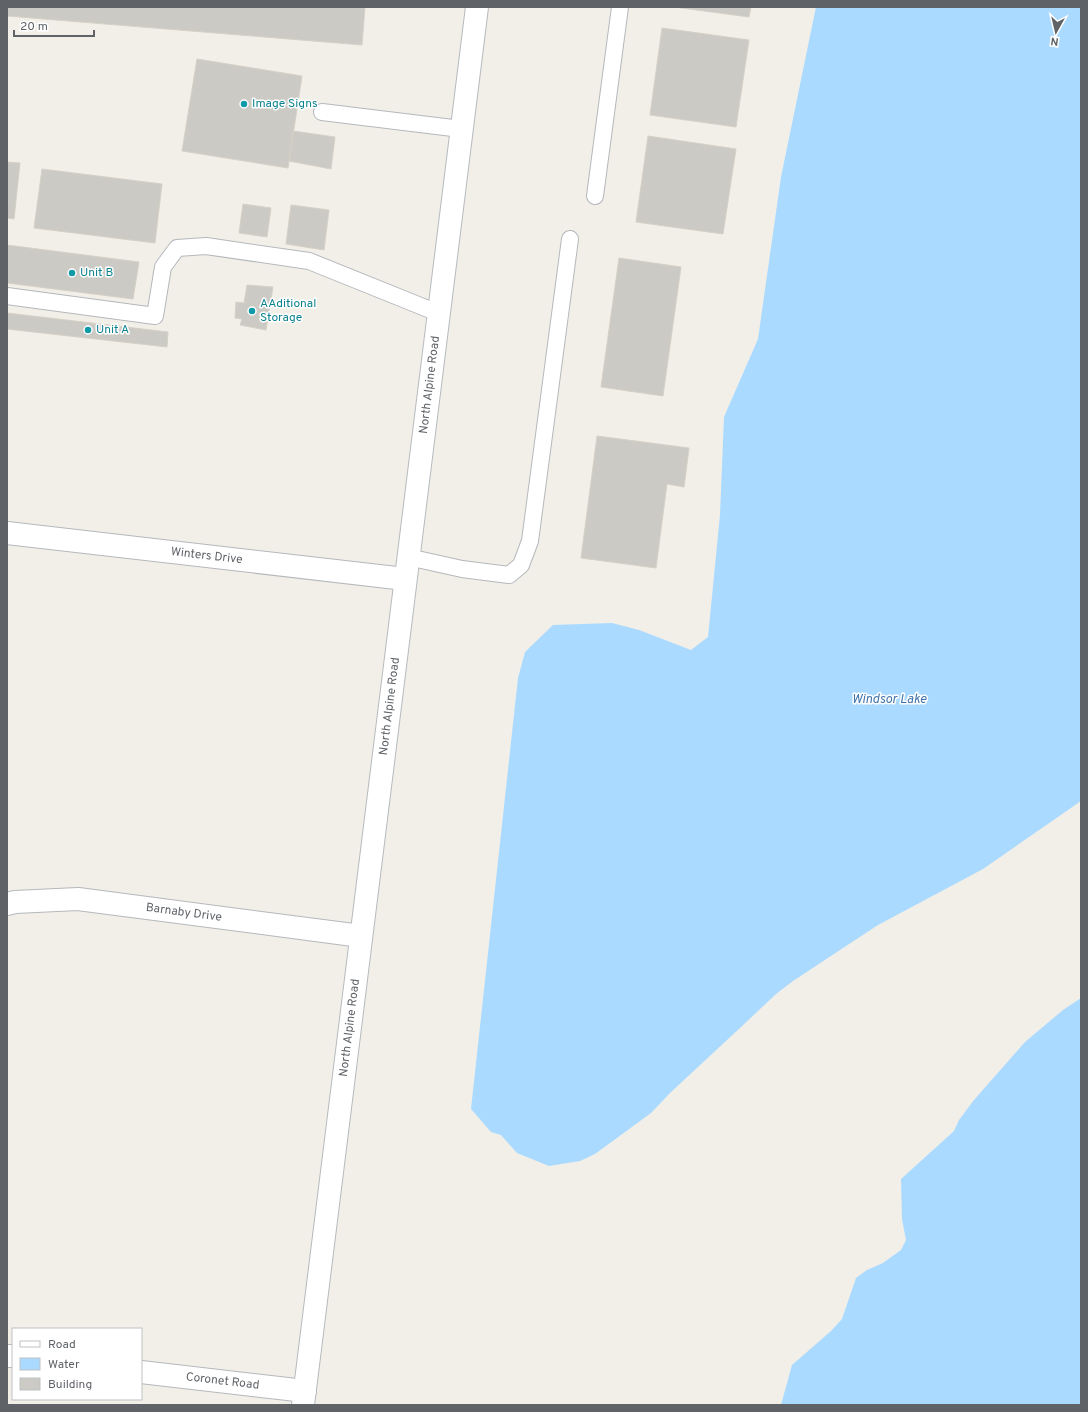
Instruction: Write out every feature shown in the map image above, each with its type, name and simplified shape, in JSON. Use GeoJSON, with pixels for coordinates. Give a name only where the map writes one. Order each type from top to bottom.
{"type":"FeatureCollection","features":[{"type":"Feature","properties":{"kind":"main road","name":"North Alpine Road"},"geometry":{"type":"LineString","coordinates":[[304,1398],[477,7]]}},
{"type":"Feature","properties":{"kind":"main road","name":"Winters Drive"},"geometry":{"type":"LineString","coordinates":[[7,533],[405,580]]}},
{"type":"Feature","properties":{"kind":"main road","name":"Barnaby Drive"},"geometry":{"type":"LineString","coordinates":[[7,904],[15,902],[78,899],[361,936]]}},
{"type":"Feature","properties":{"kind":"main road","name":"Coronet Road"},"geometry":{"type":"LineString","coordinates":[[142,1372],[304,1398]]}},
{"type":"Feature","properties":{"kind":"lane"},"geometry":{"type":"LineString","coordinates":[[595,196],[620,7]]}},
{"type":"Feature","properties":{"kind":"lane"},"geometry":{"type":"LineString","coordinates":[[322,112],[461,129]]}},
{"type":"Feature","properties":{"kind":"lane"},"geometry":{"type":"LineString","coordinates":[[408,557],[462,570],[508,575],[521,565],[530,541],[570,239]]}},
{"type":"Feature","properties":{"kind":"lane"},"geometry":{"type":"LineString","coordinates":[[7,296],[154,316],[163,267],[177,248],[206,246],[309,261],[438,313]]}},
{"type":"Feature","properties":{"kind":"water","name":"Windsor Lake"},"geometry":{"type":"Polygon","coordinates":[[[816,7],[1081,7],[1081,801],[983,869],[878,925],[793,981],[776,994],[670,1093],[651,1113],[595,1154],[580,1161],[549,1166],[517,1153],[501,1135],[491,1132],[471,1109],[518,678],[525,652],[553,625],[612,623],[639,630],[691,650],[708,637],[720,515],[724,417],[758,339],[781,177],[816,7]]]}},
{"type":"Feature","properties":{"kind":"water"},"geometry":{"type":"Polygon","coordinates":[[[1081,998],[1081,1405],[781,1405],[792,1365],[831,1331],[842,1319],[856,1278],[867,1270],[883,1263],[901,1250],[906,1240],[902,1219],[901,1179],[954,1131],[959,1120],[974,1100],[1025,1042],[1063,1010],[1081,998]]]}},
{"type":"Feature","properties":{"kind":"building"},"geometry":{"type":"Polygon","coordinates":[[[7,7],[365,7],[362,45],[7,16],[7,7]]]}},
{"type":"Feature","properties":{"kind":"building"},"geometry":{"type":"Polygon","coordinates":[[[674,7],[751,7],[749,17],[674,7]]]}},
{"type":"Feature","properties":{"kind":"building"},"geometry":{"type":"Polygon","coordinates":[[[662,28],[749,40],[736,127],[650,115],[662,28]]]}},
{"type":"Feature","properties":{"kind":"building","name":"Image Signs"},"geometry":{"type":"Polygon","coordinates":[[[197,59],[302,76],[288,168],[182,151],[197,59]]]}},
{"type":"Feature","properties":{"kind":"building"},"geometry":{"type":"Polygon","coordinates":[[[293,131],[335,137],[331,169],[289,161],[293,131]]]}},
{"type":"Feature","properties":{"kind":"building"},"geometry":{"type":"Polygon","coordinates":[[[648,136],[736,149],[723,234],[636,222],[648,136]]]}},
{"type":"Feature","properties":{"kind":"building"},"geometry":{"type":"Polygon","coordinates":[[[7,162],[20,163],[14,219],[7,218],[7,162]]]}},
{"type":"Feature","properties":{"kind":"building"},"geometry":{"type":"Polygon","coordinates":[[[42,169],[162,184],[155,243],[34,228],[42,169]]]}},
{"type":"Feature","properties":{"kind":"building"},"geometry":{"type":"Polygon","coordinates":[[[243,204],[271,208],[267,237],[239,233],[243,204]]]}},
{"type":"Feature","properties":{"kind":"building"},"geometry":{"type":"Polygon","coordinates":[[[291,205],[329,210],[324,250],[286,244],[291,205]]]}},
{"type":"Feature","properties":{"kind":"building","name":"Unit B"},"geometry":{"type":"Polygon","coordinates":[[[7,245],[139,262],[133,299],[7,283],[7,245]]]}},
{"type":"Feature","properties":{"kind":"building"},"geometry":{"type":"Polygon","coordinates":[[[619,258],[681,267],[663,396],[601,387],[619,258]]]}},
{"type":"Feature","properties":{"kind":"building","name":"AAditional Storage"},"geometry":{"type":"Polygon","coordinates":[[[247,285],[273,287],[266,330],[240,325],[242,319],[235,318],[236,302],[244,303],[247,285]]]}},
{"type":"Feature","properties":{"kind":"building","name":"Unit A"},"geometry":{"type":"Polygon","coordinates":[[[7,313],[168,332],[167,347],[7,329],[7,313]]]}},
{"type":"Feature","properties":{"kind":"building"},"geometry":{"type":"Polygon","coordinates":[[[597,436],[689,448],[684,487],[667,484],[656,568],[581,558],[597,436]]]}},
{"type":"Feature","properties":{"kind":"place","name":"Image Signs"},"geometry":{"type":"Point","coordinates":[244,104]}},
{"type":"Feature","properties":{"kind":"place","name":"Unit B"},"geometry":{"type":"Point","coordinates":[72,273]}},
{"type":"Feature","properties":{"kind":"place","name":"AAditional Storage"},"geometry":{"type":"Point","coordinates":[252,311]}},
{"type":"Feature","properties":{"kind":"place","name":"Unit A"},"geometry":{"type":"Point","coordinates":[88,330]}}]}
